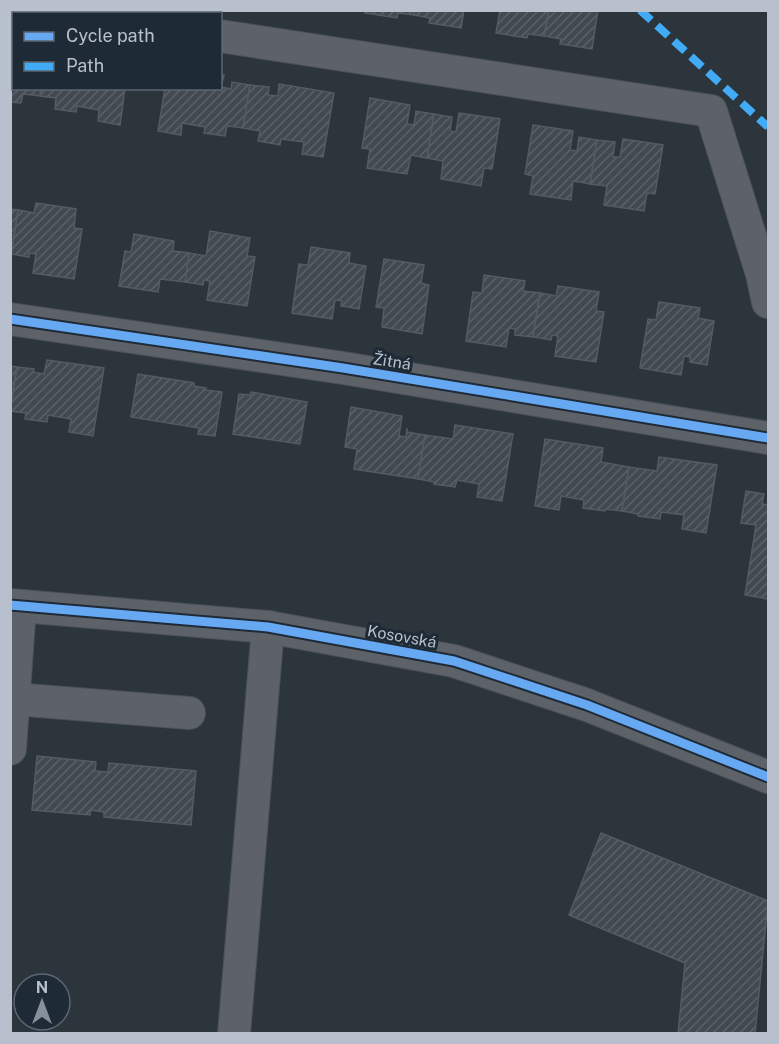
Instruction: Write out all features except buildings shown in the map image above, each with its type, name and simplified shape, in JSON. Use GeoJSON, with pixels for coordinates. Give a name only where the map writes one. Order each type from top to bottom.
{"type":"FeatureCollection","features":[{"type":"Feature","properties":{"kind":"street"},"geometry":{"type":"LineString","coordinates":[[222,36],[711,111],[762,274],[768,302]]}},
{"type":"Feature","properties":{"kind":"street","name":"Žitná"},"geometry":{"type":"LineString","coordinates":[[10,319],[332,367],[768,438]]}},
{"type":"Feature","properties":{"kind":"street"},"geometry":{"type":"LineString","coordinates":[[10,749],[14,699],[15,606]]}},
{"type":"Feature","properties":{"kind":"street","name":"Kosovská"},"geometry":{"type":"LineString","coordinates":[[15,606],[268,627],[454,661],[587,705],[768,777]]}},
{"type":"Feature","properties":{"kind":"street"},"geometry":{"type":"LineString","coordinates":[[234,1034],[268,627]]}},
{"type":"Feature","properties":{"kind":"street"},"geometry":{"type":"LineString","coordinates":[[14,699],[189,713]]}},
{"type":"Feature","properties":{"kind":"marked path"},"geometry":{"type":"LineString","coordinates":[[640,10],[768,127]]}},
{"type":"Feature","properties":{"kind":"cycle path"},"geometry":{"type":"LineString","coordinates":[[10,319],[343,368],[768,438]]}},
{"type":"Feature","properties":{"kind":"cycle path"},"geometry":{"type":"LineString","coordinates":[[10,605],[268,627],[454,661],[587,705],[768,777]]}}]}
